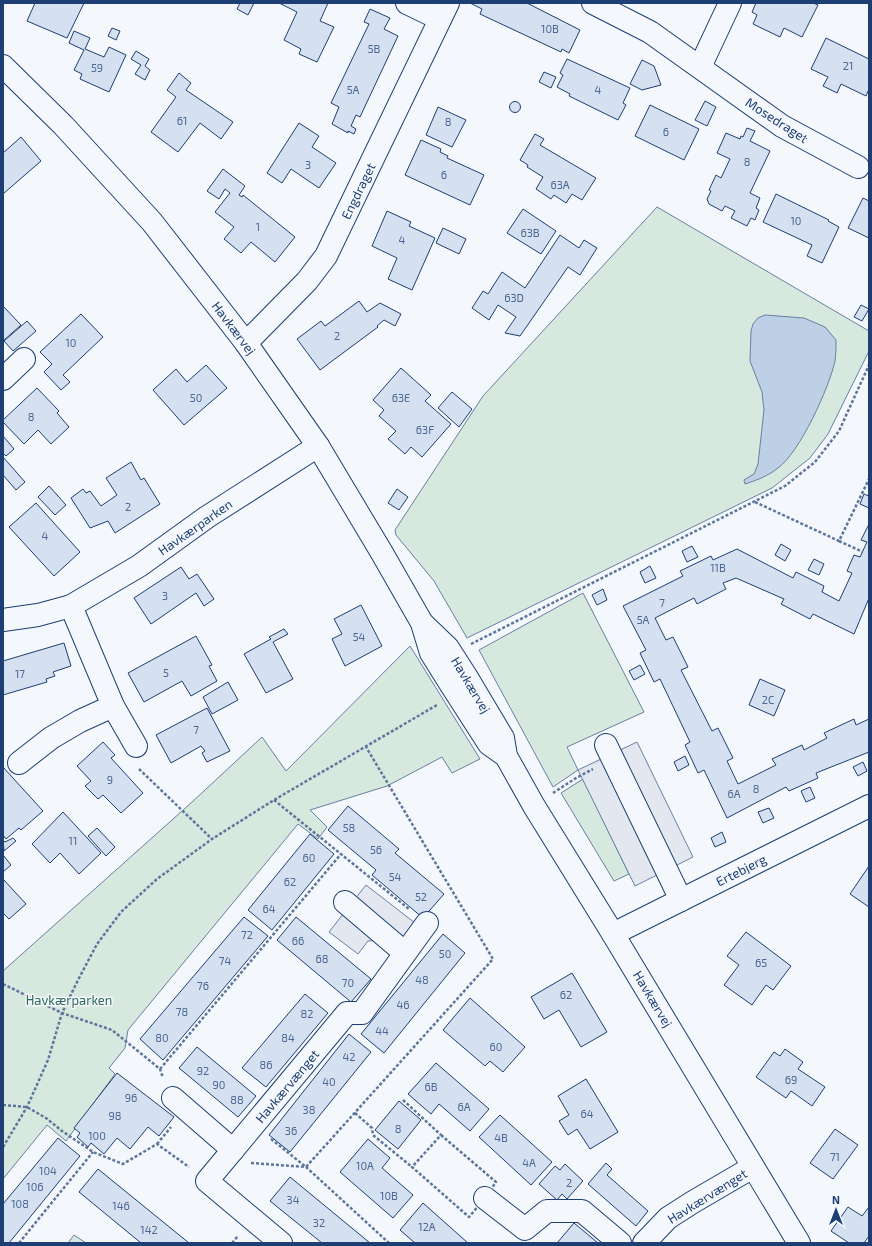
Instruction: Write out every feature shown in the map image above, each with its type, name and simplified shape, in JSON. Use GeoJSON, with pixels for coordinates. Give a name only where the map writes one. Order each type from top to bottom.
{"type":"FeatureCollection","features":[{"type":"Feature","properties":{"kind":"street","name":"Engdraget"},"geometry":{"type":"LineString","coordinates":[[246,342],[307,281],[326,256],[444,11],[407,3]]}},
{"type":"Feature","properties":{"kind":"street","name":"Mosedraget"},"geometry":{"type":"LineString","coordinates":[[593,3],[650,32],[782,126],[858,167]]}},
{"type":"Feature","properties":{"kind":"street"},"geometry":{"type":"LineString","coordinates":[[700,67],[730,3]]}},
{"type":"Feature","properties":{"kind":"street","name":"Havkærvej"},"geometry":{"type":"LineString","coordinates":[[3,66],[64,125],[152,222],[246,342],[318,446],[422,623],[448,648],[459,664],[503,738],[506,756],[534,806],[613,934],[798,1243]]}},
{"type":"Feature","properties":{"kind":"street"},"geometry":{"type":"LineString","coordinates":[[3,379],[24,359]]}},
{"type":"Feature","properties":{"kind":"street","name":"Havkærparken"},"geometry":{"type":"LineString","coordinates":[[3,620],[38,615],[70,606],[139,566],[207,517],[318,446]]}},
{"type":"Feature","properties":{"kind":"street"},"geometry":{"type":"LineString","coordinates":[[70,606],[114,706],[136,746]]}},
{"type":"Feature","properties":{"kind":"street"},"geometry":{"type":"LineString","coordinates":[[18,763],[51,738],[80,721],[114,706]]}},
{"type":"Feature","properties":{"kind":"street"},"geometry":{"type":"LineString","coordinates":[[610,752],[682,900]]}},
{"type":"Feature","properties":{"kind":"street","name":"Ertebjerg"},"geometry":{"type":"LineString","coordinates":[[613,934],[869,806]]}},
{"type":"Feature","properties":{"kind":"street"},"geometry":{"type":"LineString","coordinates":[[345,902],[405,953]]}},
{"type":"Feature","properties":{"kind":"street","name":"Havkærvænget"},"geometry":{"type":"LineString","coordinates":[[207,1181],[347,1013],[362,1013],[427,923]]}},
{"type":"Feature","properties":{"kind":"street"},"geometry":{"type":"LineString","coordinates":[[173,1098],[229,1156]]}},
{"type":"Feature","properties":{"kind":"street","name":"Havkærvænget"},"geometry":{"type":"LineString","coordinates":[[644,1243],[668,1218],[753,1168]]}},
{"type":"Feature","properties":{"kind":"street"},"geometry":{"type":"LineString","coordinates":[[207,1181],[281,1243]]}},
{"type":"Feature","properties":{"kind":"street"},"geometry":{"type":"LineString","coordinates":[[485,1198],[525,1229],[547,1211],[582,1211],[620,1243]]}},
{"type":"Feature","properties":{"kind":"path"},"geometry":{"type":"LineString","coordinates":[[472,643],[785,486],[815,462],[839,431],[869,365]]}},
{"type":"Feature","properties":{"kind":"path"},"geometry":{"type":"LineString","coordinates":[[839,541],[869,479]]}},
{"type":"Feature","properties":{"kind":"path"},"geometry":{"type":"LineString","coordinates":[[755,502],[863,552]]}},
{"type":"Feature","properties":{"kind":"path"},"geometry":{"type":"LineString","coordinates":[[3,1147],[27,1107],[48,1060],[62,1013],[97,944],[121,912],[157,879],[212,839],[274,800],[439,704]]}},
{"type":"Feature","properties":{"kind":"path"},"geometry":{"type":"LineString","coordinates":[[136,746],[128,751],[130,760],[212,839]]}},
{"type":"Feature","properties":{"kind":"path"},"geometry":{"type":"LineString","coordinates":[[534,806],[576,778],[610,752]]}},
{"type":"Feature","properties":{"kind":"path"},"geometry":{"type":"LineString","coordinates":[[274,800],[427,923]]}},
{"type":"Feature","properties":{"kind":"path"},"geometry":{"type":"LineString","coordinates":[[160,1070],[341,854]]}},
{"type":"Feature","properties":{"kind":"path"},"geometry":{"type":"LineString","coordinates":[[3,984],[62,1013],[112,1030],[160,1070],[173,1098]]}},
{"type":"Feature","properties":{"kind":"path"},"geometry":{"type":"LineString","coordinates":[[355,1113],[372,1128],[373,1135],[469,1217],[496,1182],[403,1100]]}},
{"type":"Feature","properties":{"kind":"path"},"geometry":{"type":"LineString","coordinates":[[3,1104],[27,1107],[46,1118],[93,1152],[123,1164],[157,1144],[207,1181]]}},
{"type":"Feature","properties":{"kind":"path"},"geometry":{"type":"LineString","coordinates":[[412,1168],[441,1135]]}},
{"type":"Feature","properties":{"kind":"path"},"geometry":{"type":"LineString","coordinates":[[19,1243],[93,1152]]}},
{"type":"Feature","properties":{"kind":"path"},"geometry":{"type":"LineString","coordinates":[[229,1156],[306,1167],[389,1243]]}},
{"type":"Feature","properties":{"kind":"green space"},"geometry":{"type":"Polygon","coordinates":[[[657,207],[869,331],[869,351],[828,434],[810,458],[772,488],[467,638],[434,581],[396,535],[395,530],[483,396],[657,207]]]}},
{"type":"Feature","properties":{"kind":"green space"},"geometry":{"type":"Polygon","coordinates":[[[583,593],[644,712],[567,747],[578,770],[553,787],[479,650],[583,593]]]}},
{"type":"Feature","properties":{"kind":"green space","name":"Havkærparken"},"geometry":{"type":"Polygon","coordinates":[[[410,646],[480,759],[452,773],[442,757],[387,786],[310,810],[327,827],[318,839],[298,824],[128,1030],[125,1048],[109,1068],[115,1074],[66,1141],[47,1125],[3,1179],[3,971],[191,803],[262,737],[286,771],[410,646]]]}},
{"type":"Feature","properties":{"kind":"green space"},"geometry":{"type":"Polygon","coordinates":[[[583,779],[629,874],[614,881],[561,793],[583,779]]]}},
{"type":"Feature","properties":{"kind":"green space"},"geometry":{"type":"Polygon","coordinates":[[[74,1235],[86,1243],[68,1243],[74,1235]]]}},
{"type":"Feature","properties":{"kind":"shaded area"},"geometry":{"type":"Polygon","coordinates":[[[637,742],[693,857],[635,886],[578,770],[637,742]]]}},
{"type":"Feature","properties":{"kind":"shaded area"},"geometry":{"type":"Polygon","coordinates":[[[366,885],[415,923],[406,938],[368,941],[358,954],[329,932],[366,885]]]}},
{"type":"Feature","properties":{"kind":"water"},"geometry":{"type":"Polygon","coordinates":[[[765,315],[804,318],[825,327],[836,340],[835,361],[827,387],[820,403],[804,434],[787,460],[774,471],[762,478],[745,484],[744,480],[754,474],[758,464],[764,410],[762,392],[750,361],[751,331],[753,324],[758,318],[765,315]]]}},
{"type":"Feature","properties":{"kind":"building"},"geometry":{"type":"Polygon","coordinates":[[[35,3],[84,3],[67,38],[27,21],[35,3]]]}},
{"type":"Feature","properties":{"kind":"building"},"geometry":{"type":"Polygon","coordinates":[[[240,3],[254,3],[248,15],[237,9],[240,3]]]}},
{"type":"Feature","properties":{"kind":"building"},"geometry":{"type":"Polygon","coordinates":[[[279,3],[328,3],[320,21],[334,27],[317,62],[299,54],[301,49],[284,40],[297,12],[279,3]]]}},
{"type":"Feature","properties":{"kind":"building"},"geometry":{"type":"Polygon","coordinates":[[[470,3],[527,3],[580,30],[569,53],[562,49],[561,52],[480,14],[482,9],[470,3]]]}},
{"type":"Feature","properties":{"kind":"building"},"geometry":{"type":"Polygon","coordinates":[[[756,3],[813,3],[818,5],[802,37],[784,28],[780,37],[753,24],[757,15],[752,12],[756,3]]]}},
{"type":"Feature","properties":{"kind":"building"},"geometry":{"type":"Polygon","coordinates":[[[370,9],[390,18],[384,29],[398,36],[360,117],[356,115],[351,126],[356,129],[354,134],[348,131],[348,133],[332,124],[339,107],[331,103],[369,24],[364,22],[370,9]]]}},
{"type":"Feature","properties":{"kind":"building"},"geometry":{"type":"Polygon","coordinates":[[[112,28],[120,31],[116,40],[108,36],[112,28]]]}},
{"type":"Feature","properties":{"kind":"building"},"geometry":{"type":"Polygon","coordinates":[[[74,31],[90,38],[85,49],[104,57],[109,47],[126,55],[109,92],[80,79],[82,74],[74,70],[84,50],[69,43],[74,31]]]}},
{"type":"Feature","properties":{"kind":"building"},"geometry":{"type":"Polygon","coordinates":[[[826,38],[869,59],[869,89],[866,96],[841,84],[837,93],[823,86],[828,77],[811,69],[826,38]]]}},
{"type":"Feature","properties":{"kind":"building"},"geometry":{"type":"Polygon","coordinates":[[[136,51],[149,59],[145,66],[150,70],[145,80],[135,74],[141,65],[131,59],[136,51]]]}},
{"type":"Feature","properties":{"kind":"building"},"geometry":{"type":"Polygon","coordinates":[[[567,59],[630,88],[623,103],[626,105],[618,120],[569,96],[570,94],[557,87],[563,75],[560,73],[567,59]]]}},
{"type":"Feature","properties":{"kind":"building"},"geometry":{"type":"Polygon","coordinates":[[[642,60],[654,66],[661,85],[642,90],[630,84],[642,60]]]}},
{"type":"Feature","properties":{"kind":"building"},"geometry":{"type":"Polygon","coordinates":[[[544,72],[556,77],[551,88],[539,82],[544,72]]]}},
{"type":"Feature","properties":{"kind":"building"},"geometry":{"type":"Polygon","coordinates":[[[179,73],[191,83],[186,90],[233,122],[221,139],[200,123],[178,152],[151,132],[176,97],[167,90],[179,73]]]}},
{"type":"Feature","properties":{"kind":"building"},"geometry":{"type":"Polygon","coordinates":[[[515,101],[519,103],[521,107],[519,111],[515,113],[511,111],[509,107],[511,103],[515,101]]]}},
{"type":"Feature","properties":{"kind":"building"},"geometry":{"type":"Polygon","coordinates":[[[705,101],[716,107],[707,126],[695,120],[705,101]]]}},
{"type":"Feature","properties":{"kind":"building"},"geometry":{"type":"Polygon","coordinates":[[[650,105],[699,129],[684,160],[635,136],[650,105]]]}},
{"type":"Feature","properties":{"kind":"building"},"geometry":{"type":"Polygon","coordinates":[[[438,107],[466,120],[452,147],[426,135],[438,107]]]}},
{"type":"Feature","properties":{"kind":"building"},"geometry":{"type":"Polygon","coordinates":[[[299,123],[319,136],[312,147],[336,163],[319,188],[291,169],[282,183],[267,173],[299,123]]]}},
{"type":"Feature","properties":{"kind":"building"},"geometry":{"type":"Polygon","coordinates":[[[747,128],[755,131],[750,141],[770,151],[750,193],[760,198],[756,208],[759,210],[755,220],[751,218],[747,226],[731,218],[735,211],[725,206],[722,211],[709,204],[707,199],[711,191],[709,190],[716,175],[721,178],[730,159],[717,153],[726,133],[740,139],[741,136],[743,137],[747,128]]]}},
{"type":"Feature","properties":{"kind":"building"},"geometry":{"type":"Polygon","coordinates":[[[535,134],[544,139],[540,145],[596,178],[582,200],[572,194],[566,203],[554,195],[551,199],[536,189],[543,177],[527,167],[528,165],[520,160],[535,134]]]}},
{"type":"Feature","properties":{"kind":"building"},"geometry":{"type":"Polygon","coordinates":[[[21,137],[41,161],[3,194],[3,153],[21,137]]]}},
{"type":"Feature","properties":{"kind":"building"},"geometry":{"type":"Polygon","coordinates":[[[421,140],[441,149],[440,152],[448,156],[447,158],[484,175],[470,205],[405,175],[421,140]]]}},
{"type":"Feature","properties":{"kind":"building"},"geometry":{"type":"Polygon","coordinates":[[[223,169],[245,186],[239,195],[242,197],[243,195],[295,237],[275,262],[251,242],[241,253],[224,239],[234,227],[215,212],[230,193],[225,189],[219,199],[207,191],[223,169]]]}},
{"type":"Feature","properties":{"kind":"building"},"geometry":{"type":"Polygon","coordinates":[[[776,194],[829,220],[828,221],[839,227],[822,263],[807,256],[812,245],[763,222],[776,194]]]}},
{"type":"Feature","properties":{"kind":"building"},"geometry":{"type":"Polygon","coordinates":[[[863,198],[869,201],[869,238],[848,228],[863,198]]]}},
{"type":"Feature","properties":{"kind":"building"},"geometry":{"type":"Polygon","coordinates":[[[523,209],[556,231],[541,254],[507,233],[523,209]]]}},
{"type":"Feature","properties":{"kind":"building"},"geometry":{"type":"Polygon","coordinates":[[[387,211],[411,222],[409,226],[435,238],[412,290],[388,279],[397,258],[372,246],[387,211]]]}},
{"type":"Feature","properties":{"kind":"building"},"geometry":{"type":"Polygon","coordinates":[[[443,228],[466,239],[459,254],[436,243],[443,228]]]}},
{"type":"Feature","properties":{"kind":"building"},"geometry":{"type":"Polygon","coordinates":[[[560,235],[579,248],[584,240],[597,248],[580,275],[568,267],[520,336],[505,333],[516,317],[498,305],[489,320],[472,308],[483,291],[488,294],[502,272],[525,288],[560,235]]]}},
{"type":"Feature","properties":{"kind":"building"},"geometry":{"type":"Polygon","coordinates":[[[359,301],[367,312],[380,303],[401,314],[395,326],[384,320],[377,326],[378,327],[320,370],[297,339],[321,321],[325,326],[359,301]]]}},
{"type":"Feature","properties":{"kind":"building"},"geometry":{"type":"Polygon","coordinates":[[[861,305],[869,309],[862,321],[854,317],[861,305]]]}},
{"type":"Feature","properties":{"kind":"building"},"geometry":{"type":"Polygon","coordinates":[[[3,306],[21,325],[3,341],[3,306]]]}},
{"type":"Feature","properties":{"kind":"building"},"geometry":{"type":"Polygon","coordinates":[[[81,314],[103,337],[63,375],[70,382],[61,390],[44,372],[52,364],[40,352],[81,314]]]}},
{"type":"Feature","properties":{"kind":"building"},"geometry":{"type":"Polygon","coordinates":[[[27,321],[36,331],[13,351],[4,341],[27,321]]]}},
{"type":"Feature","properties":{"kind":"building"},"geometry":{"type":"Polygon","coordinates":[[[206,365],[227,388],[184,425],[153,390],[176,369],[187,382],[206,365]]]}},
{"type":"Feature","properties":{"kind":"building"},"geometry":{"type":"Polygon","coordinates":[[[401,368],[431,395],[425,401],[451,424],[422,457],[411,447],[405,454],[388,439],[396,431],[379,416],[384,410],[373,400],[401,368]]]}},
{"type":"Feature","properties":{"kind":"building"},"geometry":{"type":"Polygon","coordinates":[[[37,388],[59,411],[57,413],[69,427],[51,444],[38,430],[24,444],[3,422],[3,420],[37,388]]]}},
{"type":"Feature","properties":{"kind":"building"},"geometry":{"type":"Polygon","coordinates":[[[452,392],[472,409],[459,427],[438,408],[452,392]]]}},
{"type":"Feature","properties":{"kind":"building"},"geometry":{"type":"Polygon","coordinates":[[[3,436],[14,449],[6,456],[3,453],[3,436]]]}},
{"type":"Feature","properties":{"kind":"building"},"geometry":{"type":"Polygon","coordinates":[[[3,457],[25,482],[16,490],[3,475],[3,457]]]}},
{"type":"Feature","properties":{"kind":"building"},"geometry":{"type":"Polygon","coordinates":[[[131,462],[141,480],[144,478],[160,504],[115,533],[108,521],[90,528],[71,498],[83,489],[86,493],[90,491],[101,506],[117,495],[106,478],[131,462]]]}},
{"type":"Feature","properties":{"kind":"building"},"geometry":{"type":"Polygon","coordinates":[[[49,486],[66,505],[55,515],[38,497],[49,486]]]}},
{"type":"Feature","properties":{"kind":"building"},"geometry":{"type":"Polygon","coordinates":[[[397,489],[408,497],[399,510],[388,503],[397,489]]]}},
{"type":"Feature","properties":{"kind":"building"},"geometry":{"type":"Polygon","coordinates":[[[864,494],[869,496],[869,508],[860,504],[864,494]]]}},
{"type":"Feature","properties":{"kind":"building"},"geometry":{"type":"Polygon","coordinates":[[[36,503],[80,552],[54,576],[9,527],[36,503]]]}},
{"type":"Feature","properties":{"kind":"building"},"geometry":{"type":"Polygon","coordinates":[[[869,524],[869,598],[854,634],[813,614],[810,619],[781,604],[784,599],[736,578],[723,583],[726,589],[697,604],[694,598],[655,618],[666,640],[673,637],[688,667],[681,670],[712,731],[718,728],[733,758],[727,761],[738,784],[776,765],[772,759],[802,745],[804,750],[827,738],[824,733],[854,719],[856,725],[869,719],[869,752],[816,773],[818,778],[789,791],[786,787],[727,818],[704,770],[698,773],[685,745],[690,742],[660,679],[654,682],[640,653],[646,650],[623,606],[683,576],[680,571],[711,556],[713,560],[737,549],[793,578],[796,572],[824,586],[822,592],[839,601],[852,573],[847,571],[854,555],[860,557],[867,542],[861,540],[869,524]]]}},
{"type":"Feature","properties":{"kind":"building"},"geometry":{"type":"Polygon","coordinates":[[[781,544],[791,550],[785,561],[775,555],[781,544]]]}},
{"type":"Feature","properties":{"kind":"building"},"geometry":{"type":"Polygon","coordinates":[[[692,546],[698,557],[687,562],[682,551],[692,546]]]}},
{"type":"Feature","properties":{"kind":"building"},"geometry":{"type":"Polygon","coordinates":[[[814,559],[824,564],[819,575],[808,570],[814,559]]]}},
{"type":"Feature","properties":{"kind":"building"},"geometry":{"type":"Polygon","coordinates":[[[650,566],[656,578],[645,583],[640,572],[650,566]]]}},
{"type":"Feature","properties":{"kind":"building"},"geometry":{"type":"Polygon","coordinates":[[[181,567],[189,579],[197,574],[214,599],[204,606],[196,593],[151,624],[134,598],[181,567]]]}},
{"type":"Feature","properties":{"kind":"building"},"geometry":{"type":"Polygon","coordinates":[[[603,589],[607,600],[597,605],[592,595],[603,589]]]}},
{"type":"Feature","properties":{"kind":"building"},"geometry":{"type":"Polygon","coordinates":[[[361,605],[382,646],[345,666],[332,639],[342,634],[334,619],[361,605]]]}},
{"type":"Feature","properties":{"kind":"building"},"geometry":{"type":"Polygon","coordinates":[[[284,629],[288,634],[273,642],[293,679],[266,693],[244,654],[271,639],[269,637],[284,629]]]}},
{"type":"Feature","properties":{"kind":"building"},"geometry":{"type":"Polygon","coordinates":[[[196,636],[212,665],[209,666],[217,681],[191,696],[182,681],[144,702],[128,673],[196,636]]]}},
{"type":"Feature","properties":{"kind":"building"},"geometry":{"type":"Polygon","coordinates":[[[64,643],[71,666],[53,672],[55,676],[46,679],[47,682],[3,695],[3,661],[64,643]]]}},
{"type":"Feature","properties":{"kind":"building"},"geometry":{"type":"Polygon","coordinates":[[[640,665],[645,674],[634,680],[629,671],[640,665]]]}},
{"type":"Feature","properties":{"kind":"building"},"geometry":{"type":"Polygon","coordinates":[[[760,679],[785,690],[774,716],[749,705],[760,679]]]}},
{"type":"Feature","properties":{"kind":"building"},"geometry":{"type":"Polygon","coordinates":[[[228,682],[238,700],[212,714],[203,697],[228,682]]]}},
{"type":"Feature","properties":{"kind":"building"},"geometry":{"type":"Polygon","coordinates":[[[207,708],[230,751],[207,762],[202,753],[205,751],[201,746],[171,763],[156,735],[207,708]]]}},
{"type":"Feature","properties":{"kind":"building"},"geometry":{"type":"Polygon","coordinates":[[[103,742],[115,755],[111,758],[143,793],[121,813],[103,795],[98,799],[85,786],[91,781],[77,766],[103,742]]]}},
{"type":"Feature","properties":{"kind":"building"},"geometry":{"type":"Polygon","coordinates":[[[685,756],[689,765],[678,771],[674,762],[685,756]]]}},
{"type":"Feature","properties":{"kind":"building"},"geometry":{"type":"Polygon","coordinates":[[[863,762],[867,771],[858,776],[853,767],[863,762]]]}},
{"type":"Feature","properties":{"kind":"building"},"geometry":{"type":"Polygon","coordinates":[[[3,767],[43,811],[21,830],[19,828],[6,839],[3,835],[3,767]]]}},
{"type":"Feature","properties":{"kind":"building"},"geometry":{"type":"Polygon","coordinates":[[[810,787],[815,798],[806,802],[801,791],[810,787]]]}},
{"type":"Feature","properties":{"kind":"building"},"geometry":{"type":"Polygon","coordinates":[[[348,806],[399,849],[395,853],[444,894],[423,918],[372,875],[376,870],[328,830],[348,806]]]}},
{"type":"Feature","properties":{"kind":"building"},"geometry":{"type":"Polygon","coordinates":[[[769,808],[774,818],[763,823],[758,812],[769,808]]]}},
{"type":"Feature","properties":{"kind":"building"},"geometry":{"type":"Polygon","coordinates":[[[63,812],[101,853],[79,874],[60,853],[50,863],[32,844],[63,812]]]}},
{"type":"Feature","properties":{"kind":"building"},"geometry":{"type":"Polygon","coordinates":[[[97,828],[115,847],[106,856],[88,836],[97,828]]]}},
{"type":"Feature","properties":{"kind":"building"},"geometry":{"type":"Polygon","coordinates":[[[722,832],[726,842],[715,847],[711,838],[722,832]]]}},
{"type":"Feature","properties":{"kind":"building"},"geometry":{"type":"Polygon","coordinates":[[[310,834],[334,854],[272,930],[248,910],[310,834]]]}},
{"type":"Feature","properties":{"kind":"building"},"geometry":{"type":"Polygon","coordinates":[[[13,838],[16,841],[4,851],[3,840],[5,842],[13,838]]]}},
{"type":"Feature","properties":{"kind":"building"},"geometry":{"type":"Polygon","coordinates":[[[3,855],[11,865],[3,872],[3,855]]]}},
{"type":"Feature","properties":{"kind":"building"},"geometry":{"type":"Polygon","coordinates":[[[869,866],[869,907],[850,894],[869,866]]]}},
{"type":"Feature","properties":{"kind":"building"},"geometry":{"type":"Polygon","coordinates":[[[3,879],[26,904],[9,919],[3,913],[3,879]]]}},
{"type":"Feature","properties":{"kind":"building"},"geometry":{"type":"Polygon","coordinates":[[[244,917],[268,936],[163,1060],[140,1039],[244,917]]]}},
{"type":"Feature","properties":{"kind":"building"},"geometry":{"type":"Polygon","coordinates":[[[296,917],[371,979],[351,1002],[277,940],[296,917]]]}},
{"type":"Feature","properties":{"kind":"building"},"geometry":{"type":"Polygon","coordinates":[[[746,932],[791,966],[773,990],[766,985],[752,1005],[724,985],[739,965],[727,956],[746,932]]]}},
{"type":"Feature","properties":{"kind":"building"},"geometry":{"type":"Polygon","coordinates":[[[443,934],[465,953],[384,1053],[361,1034],[443,934]]]}},
{"type":"Feature","properties":{"kind":"building"},"geometry":{"type":"Polygon","coordinates":[[[572,973],[607,1032],[581,1047],[559,1010],[544,1019],[531,997],[572,973]]]}},
{"type":"Feature","properties":{"kind":"building"},"geometry":{"type":"Polygon","coordinates":[[[305,994],[328,1013],[266,1087],[242,1068],[305,994]]]}},
{"type":"Feature","properties":{"kind":"building"},"geometry":{"type":"Polygon","coordinates":[[[470,998],[525,1047],[503,1072],[490,1061],[485,1066],[443,1030],[470,998]]]}},
{"type":"Feature","properties":{"kind":"building"},"geometry":{"type":"Polygon","coordinates":[[[349,1034],[371,1052],[290,1152],[269,1135],[349,1034]]]}},
{"type":"Feature","properties":{"kind":"building"},"geometry":{"type":"Polygon","coordinates":[[[197,1047],[256,1096],[238,1117],[179,1068],[197,1047]]]}},
{"type":"Feature","properties":{"kind":"building"},"geometry":{"type":"Polygon","coordinates":[[[785,1049],[803,1062],[798,1069],[825,1087],[812,1106],[791,1091],[786,1098],[756,1077],[774,1052],[780,1056],[785,1049]]]}},
{"type":"Feature","properties":{"kind":"building"},"geometry":{"type":"Polygon","coordinates":[[[436,1063],[489,1109],[470,1131],[439,1104],[431,1114],[408,1094],[436,1063]]]}},
{"type":"Feature","properties":{"kind":"building"},"geometry":{"type":"Polygon","coordinates":[[[117,1073],[174,1117],[159,1136],[148,1127],[130,1149],[117,1138],[104,1154],[91,1143],[88,1147],[77,1137],[80,1133],[74,1128],[117,1073]]]}},
{"type":"Feature","properties":{"kind":"building"},"geometry":{"type":"Polygon","coordinates":[[[586,1079],[618,1132],[590,1149],[577,1129],[568,1135],[559,1121],[569,1115],[558,1096],[586,1079]]]}},
{"type":"Feature","properties":{"kind":"building"},"geometry":{"type":"Polygon","coordinates":[[[399,1101],[421,1120],[398,1149],[375,1130],[399,1101]]]}},
{"type":"Feature","properties":{"kind":"building"},"geometry":{"type":"Polygon","coordinates":[[[500,1115],[552,1162],[531,1185],[479,1137],[500,1115]]]}},
{"type":"Feature","properties":{"kind":"building"},"geometry":{"type":"Polygon","coordinates":[[[835,1129],[858,1145],[833,1179],[810,1163],[835,1129]]]}},
{"type":"Feature","properties":{"kind":"building"},"geometry":{"type":"Polygon","coordinates":[[[58,1138],[80,1156],[9,1243],[3,1243],[3,1204],[58,1138]]]}},
{"type":"Feature","properties":{"kind":"building"},"geometry":{"type":"Polygon","coordinates":[[[368,1139],[390,1158],[382,1168],[413,1195],[393,1218],[340,1172],[368,1139]]]}},
{"type":"Feature","properties":{"kind":"building"},"geometry":{"type":"Polygon","coordinates":[[[606,1163],[612,1169],[607,1175],[648,1211],[636,1226],[588,1184],[606,1163]]]}},
{"type":"Feature","properties":{"kind":"building"},"geometry":{"type":"Polygon","coordinates":[[[565,1164],[583,1181],[567,1199],[562,1194],[557,1200],[539,1184],[555,1166],[560,1170],[565,1164]]]}},
{"type":"Feature","properties":{"kind":"building"},"geometry":{"type":"Polygon","coordinates":[[[98,1169],[189,1243],[141,1243],[79,1192],[98,1169]]]}},
{"type":"Feature","properties":{"kind":"building"},"geometry":{"type":"Polygon","coordinates":[[[290,1177],[370,1243],[322,1243],[270,1201],[290,1177]]]}},
{"type":"Feature","properties":{"kind":"building"},"geometry":{"type":"Polygon","coordinates":[[[423,1203],[468,1243],[415,1243],[400,1230],[423,1203]]]}},
{"type":"Feature","properties":{"kind":"building"},"geometry":{"type":"Polygon","coordinates":[[[848,1207],[862,1216],[869,1207],[869,1236],[864,1243],[849,1243],[831,1231],[848,1207]]]}},
{"type":"Feature","properties":{"kind":"building"},"geometry":{"type":"Polygon","coordinates":[[[574,1223],[598,1243],[557,1243],[574,1223]]]}}]}
